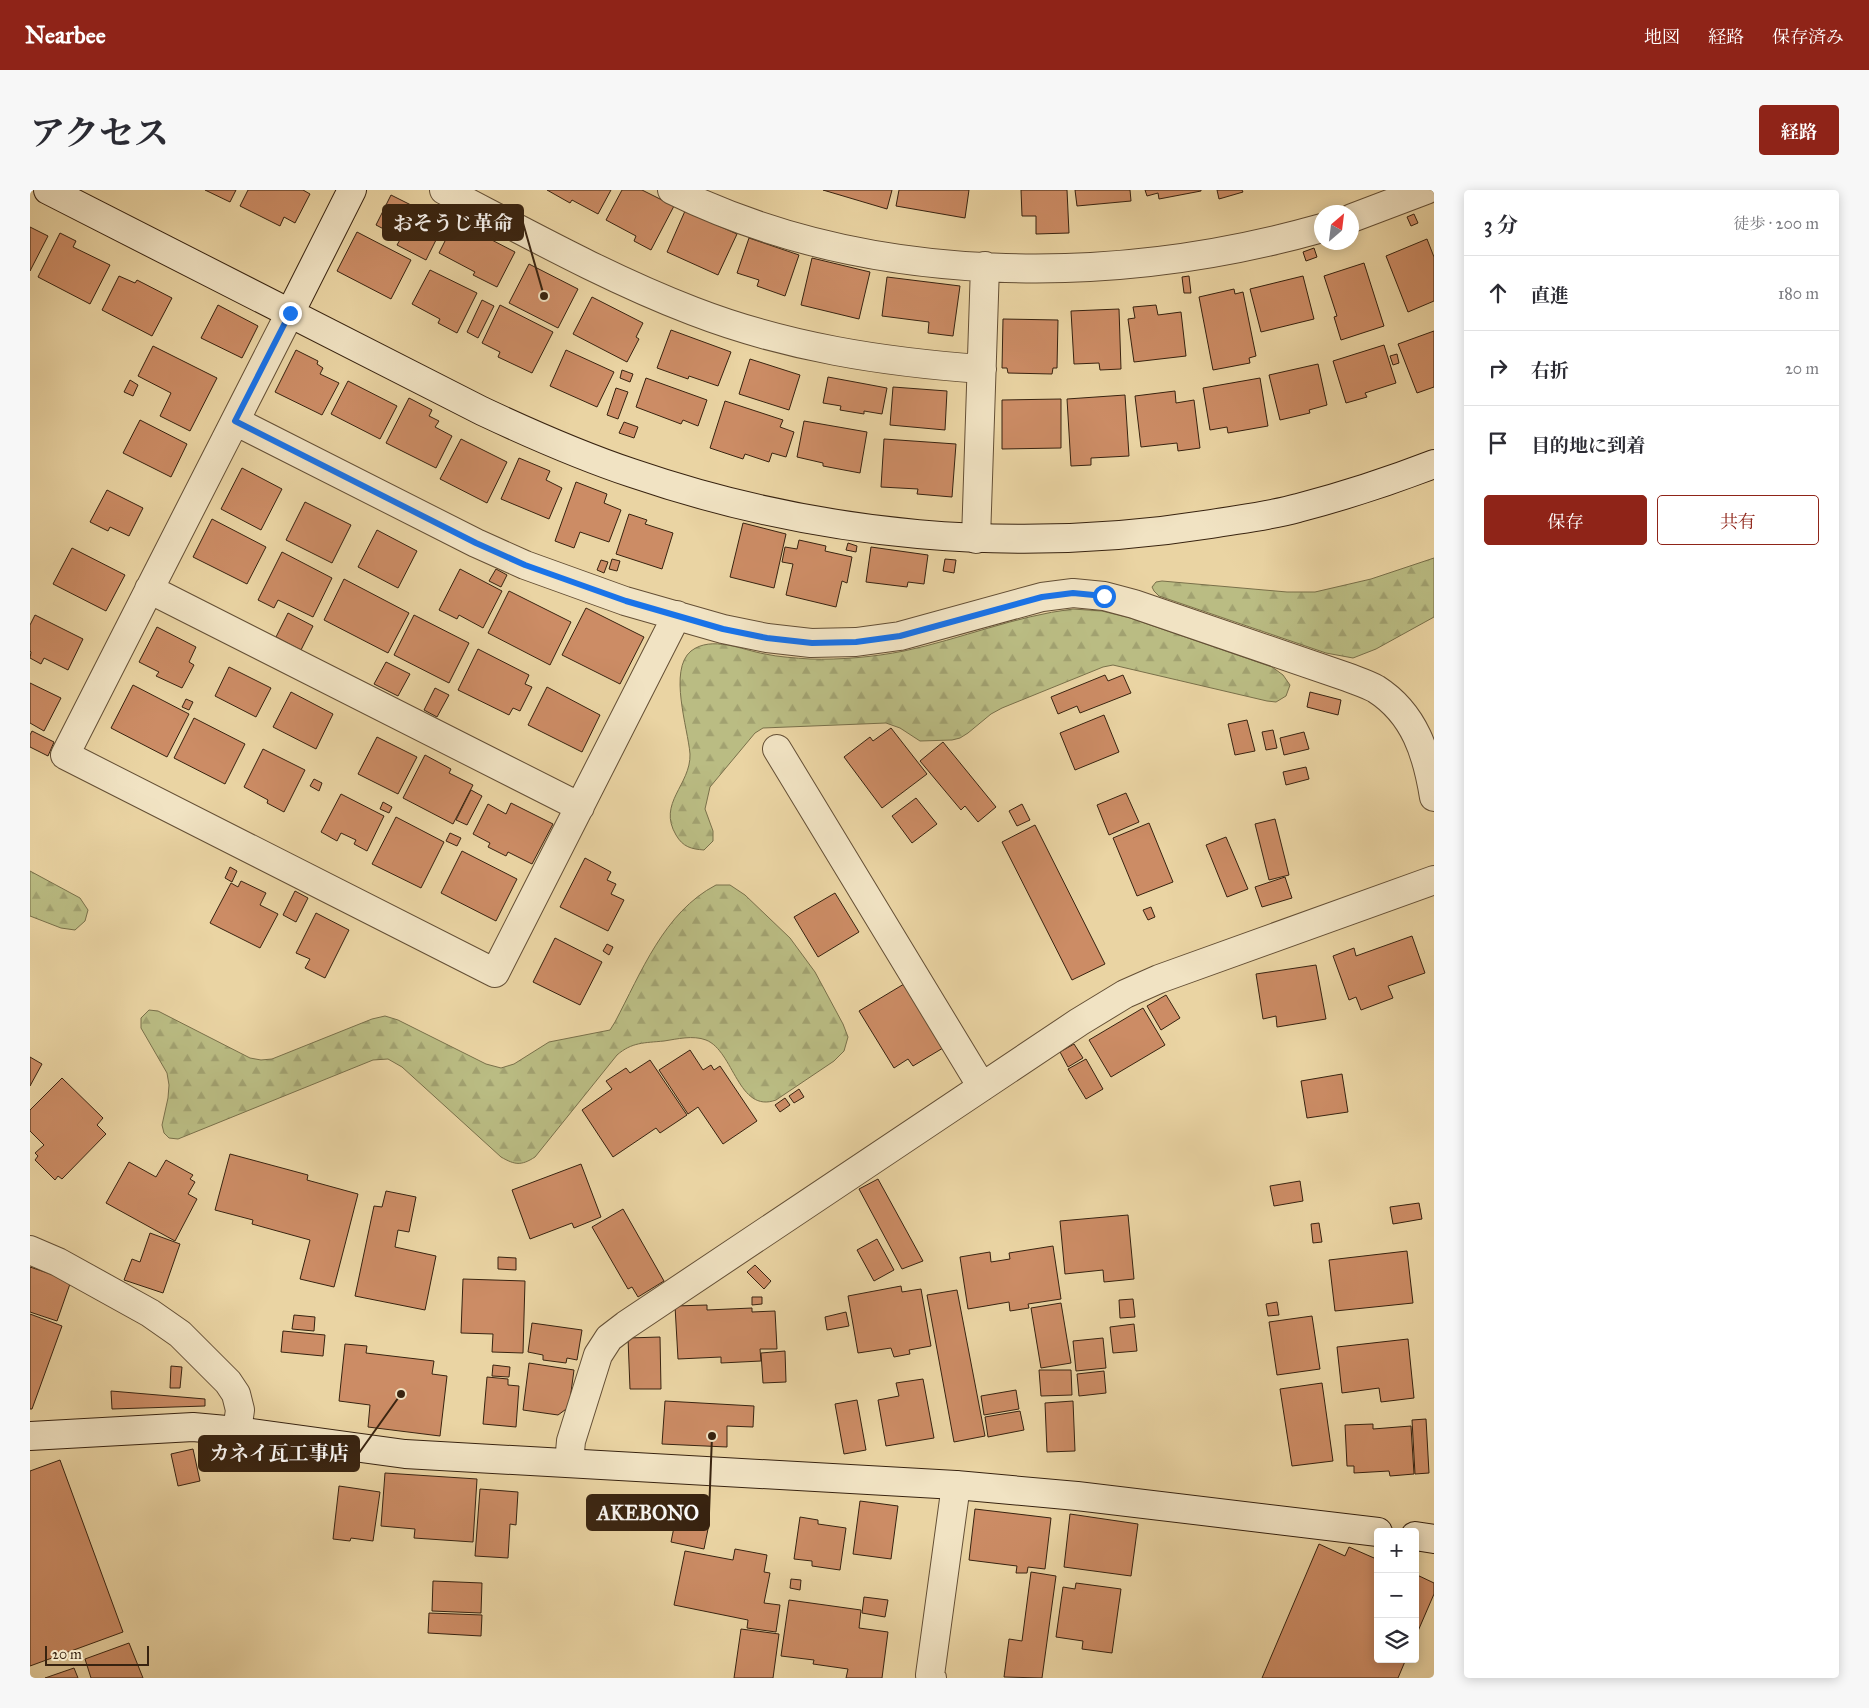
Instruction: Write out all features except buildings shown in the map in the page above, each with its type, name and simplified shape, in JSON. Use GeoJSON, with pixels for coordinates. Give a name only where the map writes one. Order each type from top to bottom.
{"type":"FeatureCollection","features":[{"type":"Feature","properties":{"kind":"street"},"geometry":{"type":"LineString","coordinates":[[48,190],[498,418],[564,447],[631,473],[734,504],[787,516],[893,533],[976,539],[1044,539],[1133,534],[1242,519],[1296,509],[1393,480],[1434,464]]}},
{"type":"Feature","properties":{"kind":"street"},"geometry":{"type":"LineString","coordinates":[[444,190],[638,288],[692,311],[748,330],[806,346],[864,357],[923,365],[982,369]]}},
{"type":"Feature","properties":{"kind":"street"},"geometry":{"type":"LineString","coordinates":[[672,190],[729,214],[779,231],[830,245],[881,256],[985,266],[1085,268],[1185,258],[1250,246],[1314,230]]}},
{"type":"Feature","properties":{"kind":"street"},"geometry":{"type":"LineString","coordinates":[[1359,215],[1426,190]]}},
{"type":"Feature","properties":{"kind":"street"},"geometry":{"type":"LineString","coordinates":[[347,192],[290,313],[65,755],[495,973],[677,615]]}},
{"type":"Feature","properties":{"kind":"street"},"geometry":{"type":"LineString","coordinates":[[976,539],[985,266]]}},
{"type":"Feature","properties":{"kind":"street"},"geometry":{"type":"LineString","coordinates":[[235,421],[484,547],[575,584],[626,601],[723,629],[767,638],[812,643],[856,642],[900,636],[1042,597],[1073,593],[1104,596],[1134,604],[1348,677],[1376,689],[1400,709],[1418,735],[1428,764],[1434,797]]}},
{"type":"Feature","properties":{"kind":"street"},"geometry":{"type":"LineString","coordinates":[[150,589],[580,807]]}},
{"type":"Feature","properties":{"kind":"street"},"geometry":{"type":"LineString","coordinates":[[777,749],[982,1087]]}},
{"type":"Feature","properties":{"kind":"street"},"geometry":{"type":"LineString","coordinates":[[569,1463],[571,1441],[598,1355],[610,1338],[626,1325],[1078,1022],[1125,994],[1158,979],[1434,880]]}},
{"type":"Feature","properties":{"kind":"street"},"geometry":{"type":"LineString","coordinates":[[30,1250],[58,1262],[150,1313],[180,1334],[228,1382],[236,1394],[240,1410],[237,1431]]}},
{"type":"Feature","properties":{"kind":"street"},"geometry":{"type":"LineString","coordinates":[[30,1436],[193,1427],[237,1431],[405,1454],[956,1485],[1077,1496],[1374,1532]]}},
{"type":"Feature","properties":{"kind":"street"},"geometry":{"type":"LineString","coordinates":[[932,1678],[930,1675],[956,1485]]}},
{"type":"Feature","properties":{"kind":"street"},"geometry":{"type":"LineString","coordinates":[[1419,1537],[1434,1539]]}},
{"type":"Feature","properties":{"kind":"green space"},"geometry":{"type":"Polygon","coordinates":[[[1434,558],[1434,617],[1376,649],[1353,658],[1326,653],[1159,596],[1152,587],[1156,582],[1162,581],[1287,592],[1315,592],[1371,579],[1434,558]]]}},
{"type":"Feature","properties":{"kind":"green space"},"geometry":{"type":"Polygon","coordinates":[[[1073,609],[1102,611],[1130,618],[1272,667],[1283,675],[1290,685],[1286,696],[1276,702],[1267,701],[1113,665],[1103,667],[1002,708],[991,714],[968,733],[952,740],[920,741],[900,728],[886,723],[763,728],[755,733],[710,787],[705,809],[713,831],[713,841],[704,850],[695,849],[685,845],[676,835],[671,824],[670,813],[672,803],[686,775],[690,754],[681,700],[681,671],[684,660],[691,651],[699,646],[708,644],[727,645],[770,655],[810,659],[869,656],[904,651],[1009,622],[1073,609]]]}},
{"type":"Feature","properties":{"kind":"green space"},"geometry":{"type":"Polygon","coordinates":[[[30,871],[80,898],[88,910],[85,921],[75,930],[61,928],[30,916],[30,871]]]}},
{"type":"Feature","properties":{"kind":"green space"},"geometry":{"type":"Polygon","coordinates":[[[716,885],[730,885],[745,895],[790,938],[815,972],[848,1037],[844,1051],[834,1061],[776,1100],[763,1102],[753,1098],[745,1090],[715,1046],[706,1040],[685,1038],[639,1044],[617,1055],[535,1157],[522,1163],[510,1162],[501,1157],[402,1067],[388,1059],[373,1060],[178,1139],[169,1138],[164,1133],[162,1125],[169,1085],[167,1073],[141,1028],[141,1018],[149,1010],[158,1011],[250,1058],[261,1060],[272,1059],[372,1019],[385,1016],[398,1020],[486,1064],[501,1068],[514,1064],[549,1042],[610,1030],[645,964],[668,927],[698,897],[716,885]]]}},
{"type":"Feature","properties":{"kind":"place","name":"おそうじ革命"},"geometry":{"type":"Point","coordinates":[544,296]}},
{"type":"Feature","properties":{"kind":"place","name":"カネイ瓦工事店"},"geometry":{"type":"Point","coordinates":[401,1394]}},
{"type":"Feature","properties":{"kind":"place","name":"AKEBONO"},"geometry":{"type":"Point","coordinates":[712,1436]}},
{"type":"Feature","properties":{"kind":"route"},"geometry":{"type":"LineString","coordinates":[[290,313],[235,421],[476,543],[525,565],[575,584],[723,629],[767,638],[812,643],[856,642],[900,636],[1042,597],[1073,593],[1104,596]]}}]}
